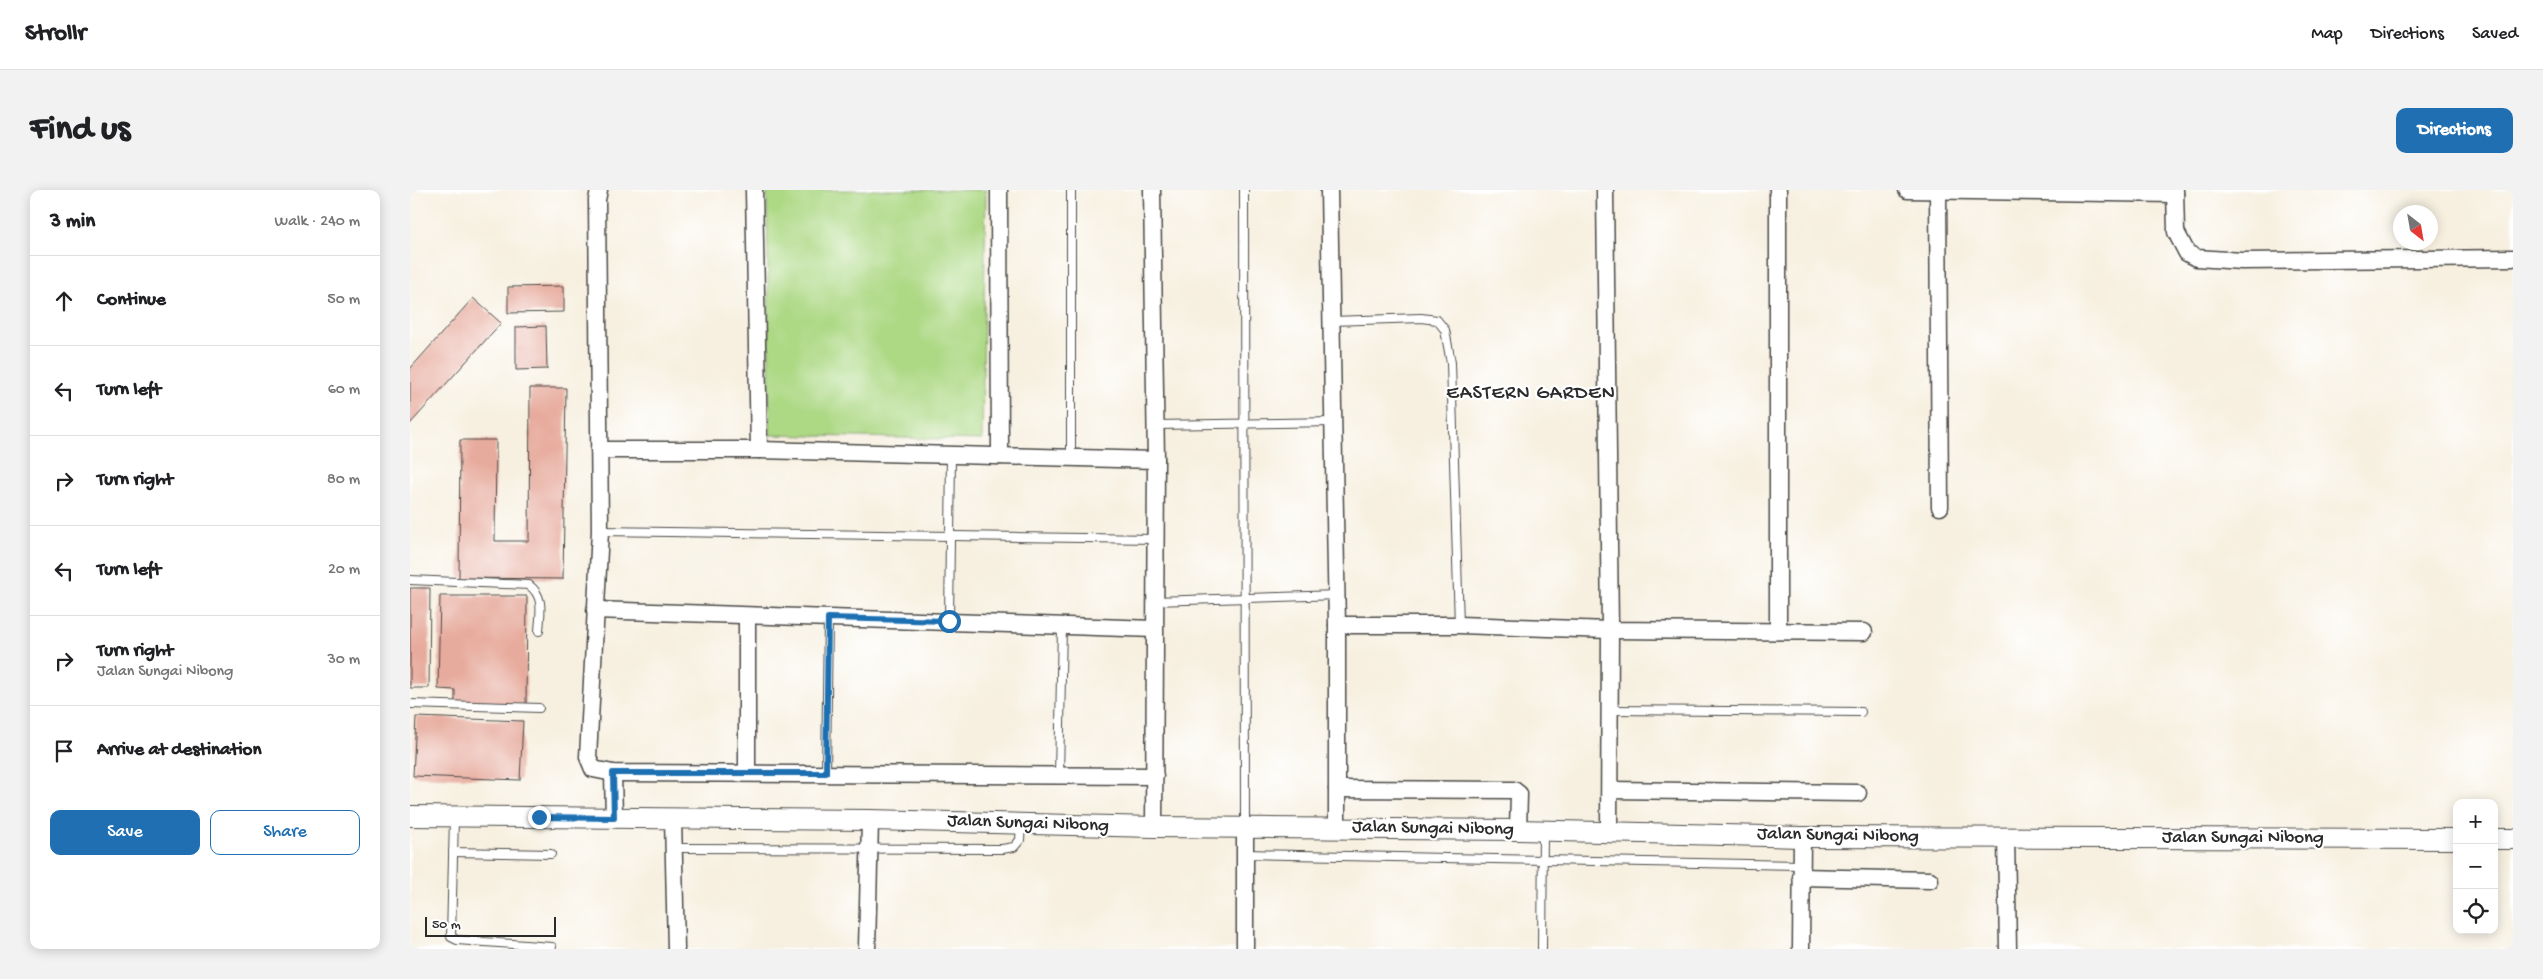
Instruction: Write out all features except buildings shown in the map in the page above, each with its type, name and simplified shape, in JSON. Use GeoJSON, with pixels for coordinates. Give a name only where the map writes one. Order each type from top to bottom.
{"type":"FeatureCollection","features":[{"type":"Feature","properties":{"kind":"street"},"geometry":{"type":"LineString","coordinates":[[600,190],[597,200],[600,530],[588,758],[593,769],[613,773],[747,772],[1155,776]]}},
{"type":"Feature","properties":{"kind":"street"},"geometry":{"type":"LineString","coordinates":[[754,190],[759,450]]}},
{"type":"Feature","properties":{"kind":"street"},"geometry":{"type":"LineString","coordinates":[[999,190],[1000,456]]}},
{"type":"Feature","properties":{"kind":"street"},"geometry":{"type":"LineString","coordinates":[[1152,190],[1156,425],[1154,827]]}},
{"type":"Feature","properties":{"kind":"street"},"geometry":{"type":"LineString","coordinates":[[1329,190],[1337,625],[1337,827]]}},
{"type":"Feature","properties":{"kind":"street"},"geometry":{"type":"LineString","coordinates":[[1605,190],[1610,630],[1609,832]]}},
{"type":"Feature","properties":{"kind":"street"},"geometry":{"type":"LineString","coordinates":[[1778,190],[1778,631]]}},
{"type":"Feature","properties":{"kind":"street"},"geometry":{"type":"LineString","coordinates":[[1907,190],[2175,192],[2176,232],[2187,253],[2197,258],[2216,261],[2513,258]]}},
{"type":"Feature","properties":{"kind":"street"},"geometry":{"type":"LineString","coordinates":[[1938,190],[1940,507]]}},
{"type":"Feature","properties":{"kind":"street"},"geometry":{"type":"LineString","coordinates":[[599,450],[759,450],[1156,460]]}},
{"type":"Feature","properties":{"kind":"street"},"geometry":{"type":"LineString","coordinates":[[596,610],[1154,629]]}},
{"type":"Feature","properties":{"kind":"street"},"geometry":{"type":"LineString","coordinates":[[747,616],[747,772]]}},
{"type":"Feature","properties":{"kind":"street"},"geometry":{"type":"LineString","coordinates":[[1337,625],[1459,625],[1610,630],[1864,632]]}},
{"type":"Feature","properties":{"kind":"street"},"geometry":{"type":"LineString","coordinates":[[613,773],[614,818]]}},
{"type":"Feature","properties":{"kind":"street"},"geometry":{"type":"LineString","coordinates":[[1337,789],[1514,790],[1518,794],[1518,830]]}},
{"type":"Feature","properties":{"kind":"street"},"geometry":{"type":"LineString","coordinates":[[1610,790],[1858,793]]}},
{"type":"Feature","properties":{"kind":"street","name":"Jalan Sungai Nibong"},"geometry":{"type":"LineString","coordinates":[[410,816],[870,820],[1245,829],[1337,827],[1543,830],[1802,837],[2453,839]]}},
{"type":"Feature","properties":{"kind":"street"},"geometry":{"type":"LineString","coordinates":[[673,818],[676,949]]}},
{"type":"Feature","properties":{"kind":"street"},"geometry":{"type":"LineString","coordinates":[[867,949],[870,820]]}},
{"type":"Feature","properties":{"kind":"street"},"geometry":{"type":"LineString","coordinates":[[1245,829],[1245,949]]}},
{"type":"Feature","properties":{"kind":"street"},"geometry":{"type":"LineString","coordinates":[[1801,949],[1802,837]]}},
{"type":"Feature","properties":{"kind":"street"},"geometry":{"type":"LineString","coordinates":[[2006,837],[2008,949]]}},
{"type":"Feature","properties":{"kind":"street"},"geometry":{"type":"LineString","coordinates":[[2498,839],[2513,839]]}},
{"type":"Feature","properties":{"kind":"street"},"geometry":{"type":"LineString","coordinates":[[1802,871],[1930,880]]}},
{"type":"Feature","properties":{"kind":"lane"},"geometry":{"type":"LineString","coordinates":[[1070,190],[1072,458]]}},
{"type":"Feature","properties":{"kind":"lane"},"geometry":{"type":"LineString","coordinates":[[1244,190],[1245,829]]}},
{"type":"Feature","properties":{"kind":"lane"},"geometry":{"type":"LineString","coordinates":[[1332,321],[1421,318],[1438,320],[1446,330],[1451,363],[1459,625]]}},
{"type":"Feature","properties":{"kind":"lane"},"geometry":{"type":"LineString","coordinates":[[1156,425],[1334,422]]}},
{"type":"Feature","properties":{"kind":"lane"},"geometry":{"type":"LineString","coordinates":[[949,621],[951,455]]}},
{"type":"Feature","properties":{"kind":"lane"},"geometry":{"type":"LineString","coordinates":[[600,530],[1156,540]]}},
{"type":"Feature","properties":{"kind":"lane"},"geometry":{"type":"LineString","coordinates":[[410,580],[529,585],[537,591],[541,601],[539,631]]}},
{"type":"Feature","properties":{"kind":"lane"},"geometry":{"type":"LineString","coordinates":[[1155,601],[1336,595]]}},
{"type":"Feature","properties":{"kind":"lane"},"geometry":{"type":"LineString","coordinates":[[826,773],[828,618]]}},
{"type":"Feature","properties":{"kind":"lane"},"geometry":{"type":"LineString","coordinates":[[1059,776],[1062,626]]}},
{"type":"Feature","properties":{"kind":"lane"},"geometry":{"type":"LineString","coordinates":[[410,704],[539,708]]}},
{"type":"Feature","properties":{"kind":"lane"},"geometry":{"type":"LineString","coordinates":[[1610,710],[1861,712]]}},
{"type":"Feature","properties":{"kind":"lane"},"geometry":{"type":"LineString","coordinates":[[454,816],[451,937],[457,940],[552,947]]}},
{"type":"Feature","properties":{"kind":"lane"},"geometry":{"type":"LineString","coordinates":[[673,848],[1002,849],[1014,847],[1020,840],[1021,824]]}},
{"type":"Feature","properties":{"kind":"lane"},"geometry":{"type":"LineString","coordinates":[[1542,949],[1543,830]]}},
{"type":"Feature","properties":{"kind":"lane"},"geometry":{"type":"LineString","coordinates":[[453,852],[551,854]]}},
{"type":"Feature","properties":{"kind":"lane"},"geometry":{"type":"LineString","coordinates":[[1245,854],[1543,859],[1802,871]]}},
{"type":"Feature","properties":{"kind":"green space"},"geometry":{"type":"Polygon","coordinates":[[[767,190],[986,190],[982,440],[770,435],[767,190]]]}},
{"type":"Feature","properties":{"kind":"district","name":"EASTERN GARDEN"},"geometry":{"type":"Point","coordinates":[1531,394]}},
{"type":"Feature","properties":{"kind":"route"},"geometry":{"type":"LineString","coordinates":[[539,817],[614,818],[613,773],[826,773],[828,618],[949,621]]}}]}
